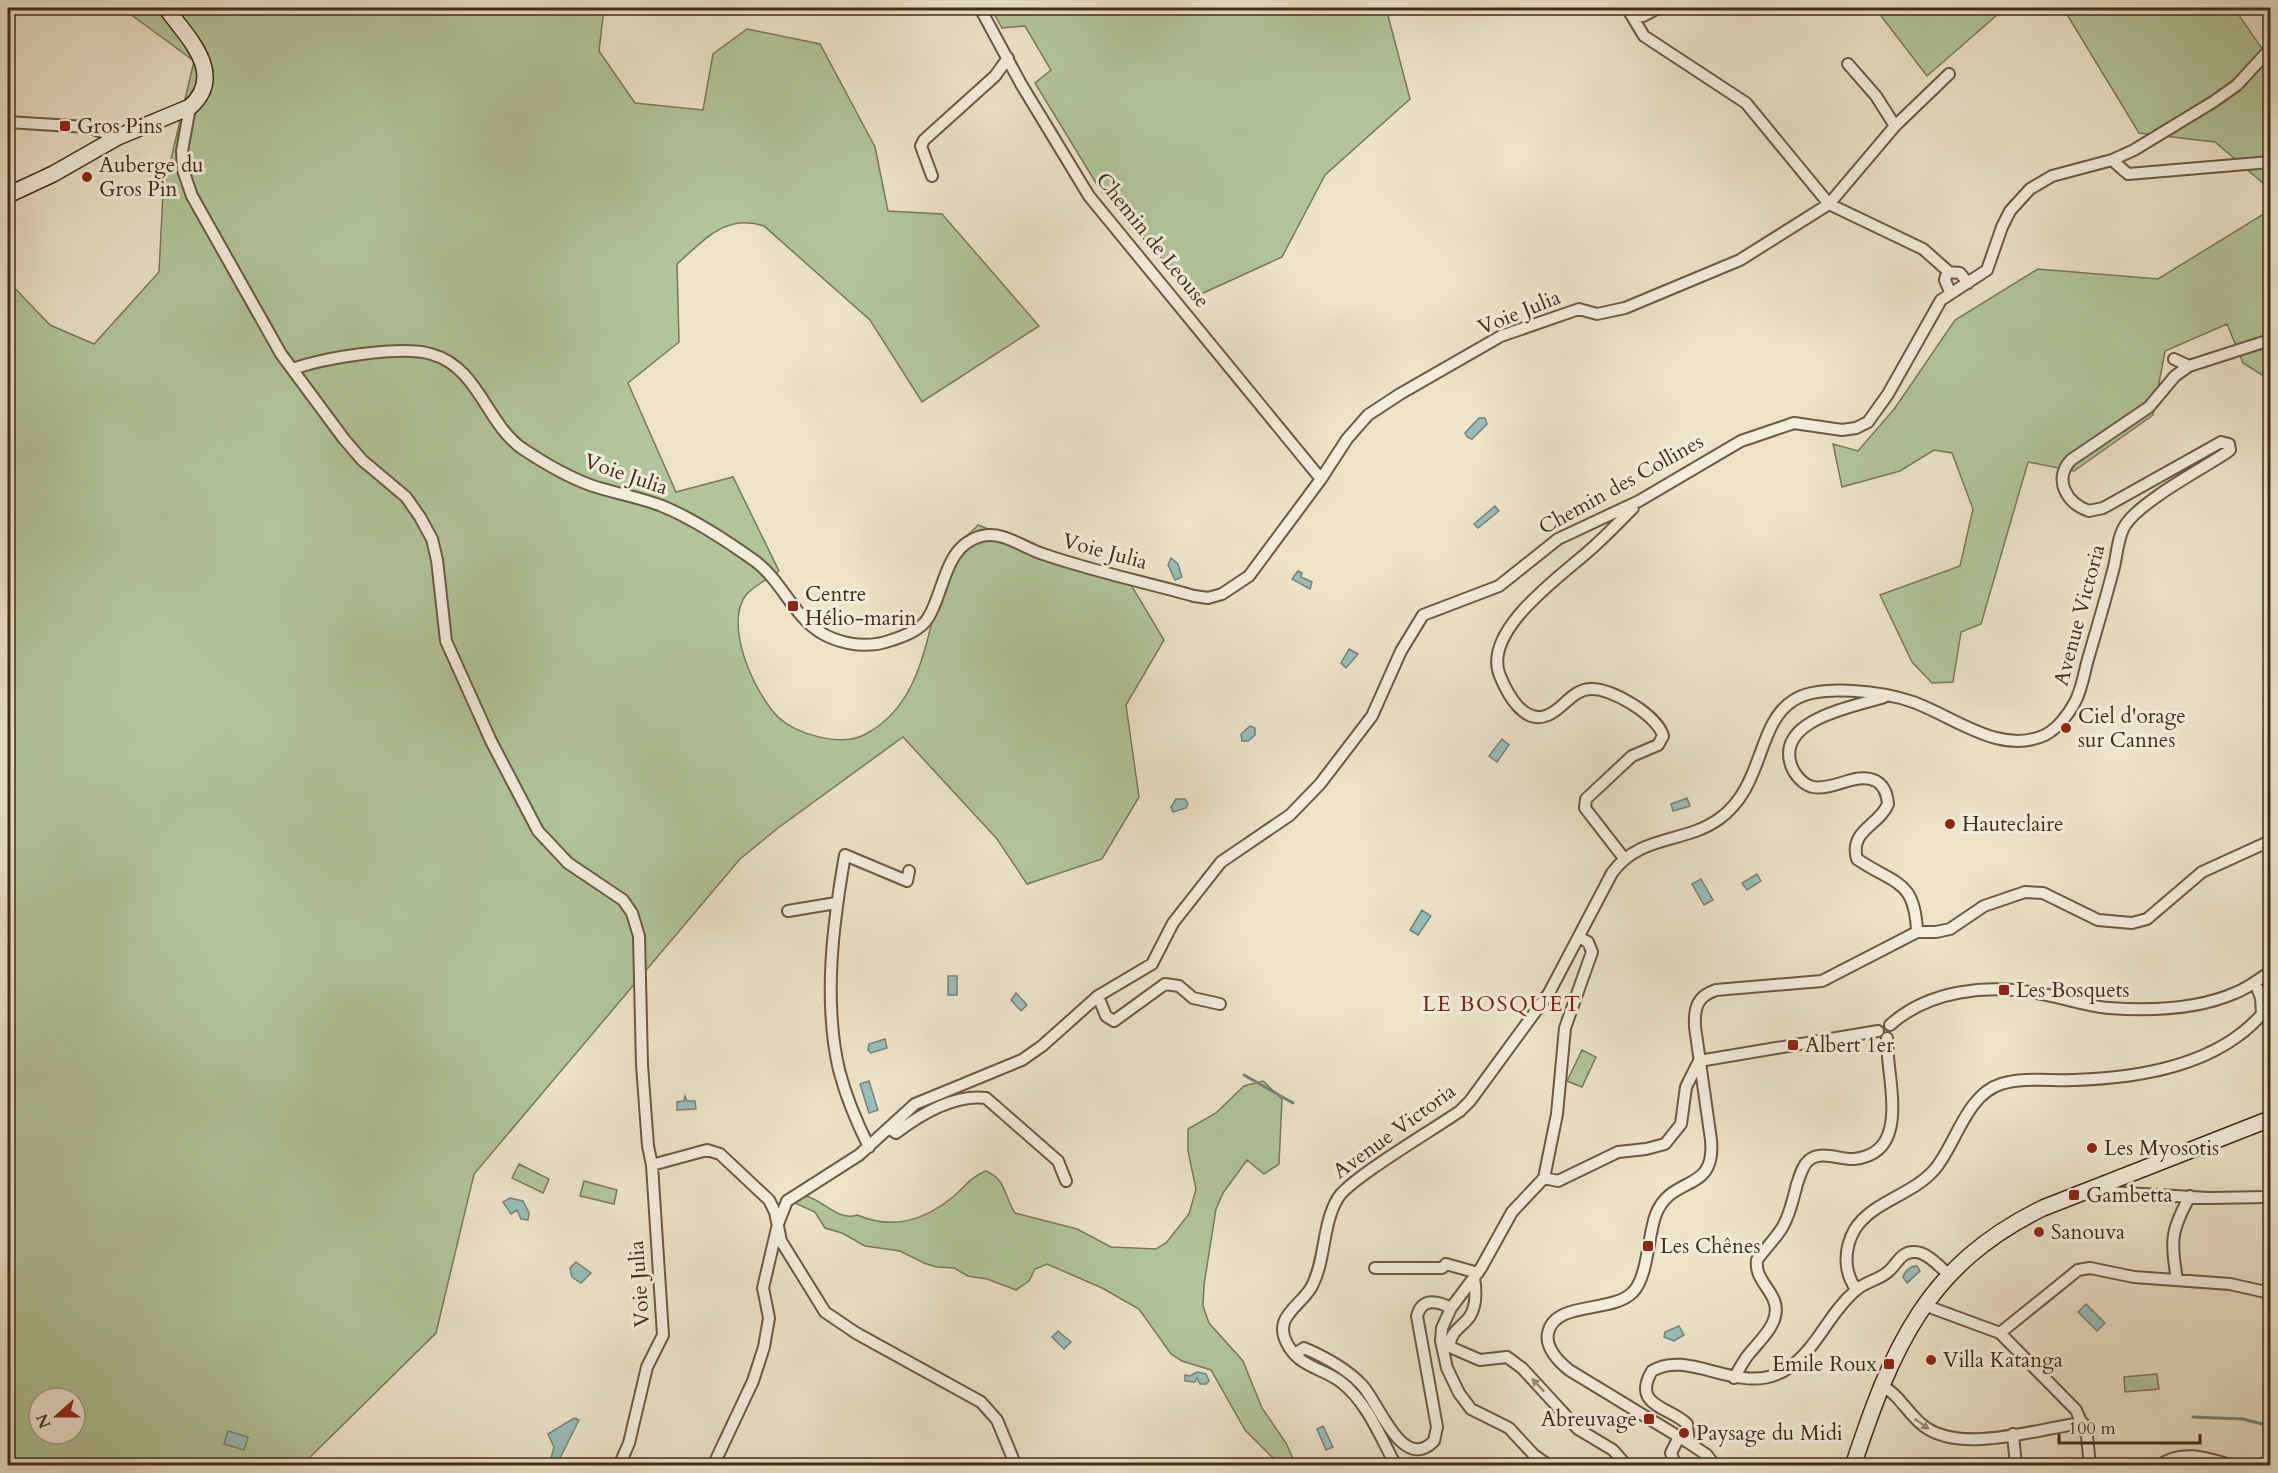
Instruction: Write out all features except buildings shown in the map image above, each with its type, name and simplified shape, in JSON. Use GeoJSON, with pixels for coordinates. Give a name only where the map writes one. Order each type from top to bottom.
{"type":"FeatureCollection","features":[{"type":"Feature","properties":{"kind":"main road"},"geometry":{"type":"LineString","coordinates":[[8,195],[52,174],[118,137],[190,107],[203,91],[205,78],[203,60],[166,8]]}},
{"type":"Feature","properties":{"kind":"main road"},"geometry":{"type":"LineString","coordinates":[[1853,1466],[1880,1385],[1898,1347],[1924,1305],[1949,1275],[2008,1227],[2043,1208],[2271,1119]]}},
{"type":"Feature","properties":{"kind":"street","name":"Chemin de Leouse"},"geometry":{"type":"LineString","coordinates":[[980,8],[1089,196],[1321,479]]}},
{"type":"Feature","properties":{"kind":"street"},"geometry":{"type":"LineString","coordinates":[[1627,8],[1644,36],[1746,103],[1829,204],[1923,249],[1949,272],[1960,273],[1968,284]]}},
{"type":"Feature","properties":{"kind":"street"},"geometry":{"type":"LineString","coordinates":[[1634,17],[1643,16],[1658,8]]}},
{"type":"Feature","properties":{"kind":"street","name":"Chemin des Collines"},"geometry":{"type":"LineString","coordinates":[[713,1466],[753,1381],[765,1347],[768,1318],[763,1288],[778,1224],[787,1201],[869,1148],[924,1099],[1030,1055],[1098,996],[1152,964],[1173,923],[1221,862],[1290,815],[1309,798],[1372,716],[1401,651],[1423,615],[1499,586],[1558,539],[1639,501],[1722,451],[1764,432],[1794,423],[1842,430],[1856,428],[1868,422],[1893,385],[1932,312],[1950,292],[1968,284],[1987,270],[2010,211],[2030,189],[2052,176],[2112,160],[2213,102],[2237,85],[2271,49]]}},
{"type":"Feature","properties":{"kind":"street"},"geometry":{"type":"LineString","coordinates":[[932,176],[921,146],[924,140],[995,76],[1008,58]]}},
{"type":"Feature","properties":{"kind":"street"},"geometry":{"type":"LineString","coordinates":[[1848,64],[1876,96],[1894,126]]}},
{"type":"Feature","properties":{"kind":"street","name":"Voie Julia"},"geometry":{"type":"LineString","coordinates":[[293,369],[308,364],[389,352],[416,351],[433,354],[464,374],[520,447],[552,467],[590,484],[663,506],[720,538],[758,564],[812,628],[836,640],[858,645],[878,645],[920,628],[928,619],[951,561],[958,551],[972,540],[987,535],[997,535],[1043,555],[1208,598],[1222,594],[1249,576],[1321,479],[1347,439],[1368,415],[1501,336],[1579,309],[1597,314],[1625,308],[1740,260],[1829,204],[1894,126],[1949,74]]}},
{"type":"Feature","properties":{"kind":"street","name":"Voie Julia"},"geometry":{"type":"LineString","coordinates":[[190,107],[182,151],[187,184],[278,349],[362,460],[406,497],[432,539],[437,560],[446,641],[491,741],[538,831],[568,863],[622,900],[632,913],[639,936],[642,1065],[648,1146],[652,1165],[663,1335],[647,1367],[629,1443],[619,1466]]}},
{"type":"Feature","properties":{"kind":"street"},"geometry":{"type":"LineString","coordinates":[[8,122],[87,127],[118,137]]}},
{"type":"Feature","properties":{"kind":"street"},"geometry":{"type":"LineString","coordinates":[[87,127],[99,147]]}},
{"type":"Feature","properties":{"kind":"street"},"geometry":{"type":"LineString","coordinates":[[2112,160],[2128,174],[2271,162]]}},
{"type":"Feature","properties":{"kind":"street"},"geometry":{"type":"LineString","coordinates":[[1949,272],[1945,280],[1950,292]]}},
{"type":"Feature","properties":{"kind":"street"},"geometry":{"type":"LineString","coordinates":[[2174,359],[2188,366],[2271,340]]}},
{"type":"Feature","properties":{"kind":"street","name":"Avenue Victoria"},"geometry":{"type":"LineString","coordinates":[[1295,1354],[1284,1332],[1286,1318],[1314,1283],[1337,1199],[1348,1187],[1452,1116],[1470,1101],[1549,993],[1580,938],[1612,873],[1623,857],[1718,820],[1739,801],[1752,780],[1779,711],[1793,700],[1808,693],[1824,691],[1887,696],[1912,701],[1960,725],[1996,737],[2019,740],[2047,734],[2062,721],[2078,694],[2126,524],[2152,501],[2230,450],[2229,444],[2221,442],[2103,508],[2089,511],[2079,507],[2068,495],[2061,480],[2063,469],[2149,407],[2175,376],[2188,366]]}},
{"type":"Feature","properties":{"kind":"street"},"geometry":{"type":"LineString","coordinates":[[1623,857],[1585,808],[1586,799],[1632,756],[1658,745],[1663,736],[1661,729],[1627,701],[1590,688],[1578,692],[1547,716],[1538,717],[1527,713],[1506,692],[1496,668],[1501,640],[1536,595],[1591,549],[1639,501]]}},
{"type":"Feature","properties":{"kind":"street"},"geometry":{"type":"LineString","coordinates":[[1887,696],[1815,720],[1803,727],[1791,741],[1789,754],[1791,766],[1800,780],[1810,787],[1824,788],[1862,778],[1875,781],[1883,786],[1888,804],[1885,811],[1857,836],[1854,849],[1857,859],[1909,892],[1916,908],[1917,932]]}},
{"type":"Feature","properties":{"kind":"street"},"geometry":{"type":"LineString","coordinates":[[1715,1466],[1707,1455],[1569,1370],[1558,1361],[1547,1338],[1549,1326],[1557,1317],[1626,1299],[1636,1289],[1656,1214],[1662,1201],[1709,1168],[1713,1157],[1694,1012],[1698,1001],[1707,993],[1822,981],[1917,932],[1950,929],[1984,906],[2025,892],[2043,893],[2098,920],[2132,923],[2147,919],[2202,872],[2271,841]]}},
{"type":"Feature","properties":{"kind":"street"},"geometry":{"type":"LineString","coordinates":[[869,1148],[856,1121],[839,1070],[832,1019],[836,903],[845,855],[907,881],[909,871]]}},
{"type":"Feature","properties":{"kind":"street"},"geometry":{"type":"LineString","coordinates":[[788,911],[836,903]]}},
{"type":"Feature","properties":{"kind":"street"},"geometry":{"type":"LineString","coordinates":[[1550,1466],[1534,1455],[1509,1428],[1472,1409],[1460,1393],[1447,1368],[1441,1341],[1442,1328],[1451,1308],[1476,1275],[1512,1212],[1544,1178],[1557,1114],[1565,1028],[1592,952],[1588,942],[1580,938]]}},
{"type":"Feature","properties":{"kind":"street"},"geometry":{"type":"LineString","coordinates":[[1700,1061],[1883,1035],[1893,1032],[1890,1025],[1922,1004],[1983,988],[2035,993],[2106,1008],[2165,1009],[2214,1000],[2236,993],[2271,972]]}},
{"type":"Feature","properties":{"kind":"street"},"geometry":{"type":"LineString","coordinates":[[1856,1289],[1846,1266],[1851,1238],[1857,1227],[1873,1211],[1904,1194],[1932,1172],[1944,1158],[1977,1102],[1987,1092],[1999,1085],[2012,1082],[2117,1079],[2187,1061],[2248,1030],[2262,1014],[2261,998],[2255,982]]}},
{"type":"Feature","properties":{"kind":"street"},"geometry":{"type":"LineString","coordinates":[[1098,996],[1106,1016],[1114,1021],[1165,984],[1179,986],[1193,998],[1220,1004]]}},
{"type":"Feature","properties":{"kind":"street"},"geometry":{"type":"LineString","coordinates":[[1734,1378],[1747,1356],[1771,1328],[1775,1314],[1774,1300],[1758,1275],[1757,1260],[1786,1219],[1802,1169],[1810,1160],[1818,1156],[1849,1160],[1867,1155],[1884,1145],[1889,1137],[1892,1116],[1883,1035]]}},
{"type":"Feature","properties":{"kind":"street"},"geometry":{"type":"LineString","coordinates":[[1544,1178],[1558,1181],[1611,1154],[1665,1144],[1681,1124],[1686,1087],[1700,1061]]}},
{"type":"Feature","properties":{"kind":"street"},"geometry":{"type":"LineString","coordinates":[[889,1128],[896,1133],[923,1112],[975,1096],[986,1098],[1058,1161],[1066,1180]]}},
{"type":"Feature","properties":{"kind":"street"},"geometry":{"type":"LineString","coordinates":[[652,1165],[707,1150],[720,1154],[769,1200],[785,1250],[825,1312],[856,1333],[981,1402],[997,1420],[1016,1466]]}},
{"type":"Feature","properties":{"kind":"street"},"geometry":{"type":"LineString","coordinates":[[2131,1174],[2136,1184],[2146,1193]]}},
{"type":"Feature","properties":{"kind":"street"},"geometry":{"type":"LineString","coordinates":[[2087,1190],[2190,1196],[2271,1197]]}},
{"type":"Feature","properties":{"kind":"street"},"geometry":{"type":"LineString","coordinates":[[2177,1280],[2172,1242],[2174,1228],[2190,1196]]}},
{"type":"Feature","properties":{"kind":"street"},"geometry":{"type":"LineString","coordinates":[[1676,1466],[1671,1453],[1684,1440],[1687,1424],[1677,1416],[1655,1406],[1650,1400],[1646,1384],[1652,1371],[1675,1366],[1706,1369],[1734,1378],[1759,1380],[1788,1369],[1803,1357],[1856,1289],[1890,1270],[1903,1256],[1911,1252],[1924,1254],[1949,1275]]}},
{"type":"Feature","properties":{"kind":"street"},"geometry":{"type":"LineString","coordinates":[[1376,1268],[1442,1268],[1446,1264],[1476,1275]]}},
{"type":"Feature","properties":{"kind":"street"},"geometry":{"type":"LineString","coordinates":[[2000,1333],[2078,1270],[2090,1268],[2134,1277],[2230,1284],[2271,1293]]}},
{"type":"Feature","properties":{"kind":"street"},"geometry":{"type":"LineString","coordinates":[[1476,1275],[1473,1309],[1470,1317],[1453,1333],[1450,1347],[1480,1360],[1508,1357],[1522,1368],[1578,1429],[1613,1450],[1628,1466]]}},
{"type":"Feature","properties":{"kind":"street"},"geometry":{"type":"LineString","coordinates":[[1396,1466],[1352,1392],[1342,1382],[1309,1366],[1295,1354],[1304,1348],[1343,1368],[1371,1396],[1398,1440],[1413,1449],[1420,1448],[1434,1441],[1437,1427],[1418,1316],[1422,1305],[1429,1302],[1436,1301],[1451,1308]]}},
{"type":"Feature","properties":{"kind":"street"},"geometry":{"type":"LineString","coordinates":[[1924,1305],[2000,1333],[2076,1410],[2083,1422],[2090,1466]]}},
{"type":"Feature","properties":{"kind":"street"},"geometry":{"type":"LineString","coordinates":[[1880,1385],[1896,1395],[1917,1422],[1930,1430],[1964,1438],[2013,1434],[2083,1422]]}},
{"type":"Feature","properties":{"kind":"street"},"geometry":{"type":"LineString","coordinates":[[2013,1434],[2016,1466]]}},
{"type":"Feature","properties":{"kind":"street"},"geometry":{"type":"LineString","coordinates":[[2159,1466],[2171,1458],[2183,1456],[2195,1456],[2234,1466]]}},
{"type":"Feature","properties":{"kind":"green space"},"geometry":{"type":"Polygon","coordinates":[[[122,8],[604,8],[599,51],[635,103],[703,110],[713,54],[747,29],[820,44],[875,147],[888,211],[942,214],[1039,326],[922,402],[870,320],[764,226],[738,223],[727,226],[706,238],[677,264],[679,342],[628,383],[676,492],[733,477],[779,571],[749,592],[740,608],[738,623],[740,641],[745,659],[760,692],[778,717],[796,729],[819,737],[843,740],[854,738],[864,735],[886,720],[902,701],[914,679],[951,555],[959,543],[978,525],[1130,583],[1164,640],[1126,705],[1139,797],[1102,859],[1027,884],[997,839],[903,737],[778,828],[740,859],[474,1174],[436,1333],[302,1465],[8,1465],[8,281],[50,325],[94,344],[159,272],[163,193],[194,61],[122,8]]]}},
{"type":"Feature","properties":{"kind":"green space"},"geometry":{"type":"Polygon","coordinates":[[[991,8],[1386,8],[1410,99],[1325,175],[1282,257],[1201,294],[1156,253],[1099,188],[1035,83],[1051,70],[1025,26],[1002,28],[991,8]]]}},
{"type":"Feature","properties":{"kind":"green space"},"geometry":{"type":"Polygon","coordinates":[[[1875,8],[2005,8],[1927,76],[1875,8]]]}},
{"type":"Feature","properties":{"kind":"green space"},"geometry":{"type":"Polygon","coordinates":[[[2063,8],[2141,10],[2234,8],[2270,60],[2270,189],[2215,142],[2139,133],[2063,8]]]}},
{"type":"Feature","properties":{"kind":"green space"},"geometry":{"type":"Polygon","coordinates":[[[2270,210],[2270,380],[2243,363],[2227,324],[2165,351],[2153,415],[2074,471],[2028,462],[1981,624],[1961,632],[1953,682],[1932,683],[1912,662],[1880,595],[1960,566],[1973,509],[1952,453],[1934,450],[1900,471],[1842,487],[1833,444],[1858,451],[1895,408],[1955,320],[2038,269],[2158,279],[2270,210]]]}},
{"type":"Feature","properties":{"kind":"green space"},"geometry":{"type":"Polygon","coordinates":[[[1582,1050],[1596,1057],[1582,1087],[1567,1081],[1582,1050]]]}},
{"type":"Feature","properties":{"kind":"green space"},"geometry":{"type":"Polygon","coordinates":[[[1263,1081],[1282,1099],[1279,1164],[1264,1174],[1247,1160],[1223,1193],[1216,1209],[1203,1306],[1209,1323],[1243,1361],[1262,1408],[1286,1443],[1296,1465],[1280,1465],[1245,1430],[1211,1370],[1182,1361],[1171,1354],[1139,1309],[1102,1288],[1047,1264],[1035,1269],[1029,1281],[1016,1290],[987,1279],[968,1276],[954,1268],[936,1267],[924,1263],[900,1251],[865,1246],[842,1233],[825,1228],[815,1212],[795,1203],[805,1196],[843,1215],[857,1215],[883,1222],[907,1221],[942,1205],[972,1179],[986,1171],[1002,1184],[1015,1213],[1077,1229],[1111,1247],[1156,1249],[1166,1243],[1189,1214],[1196,1189],[1188,1151],[1188,1129],[1216,1113],[1244,1086],[1263,1081]]]}},
{"type":"Feature","properties":{"kind":"green space"},"geometry":{"type":"Polygon","coordinates":[[[519,1164],[549,1179],[543,1193],[512,1178],[519,1164]]]}},
{"type":"Feature","properties":{"kind":"green space"},"geometry":{"type":"Polygon","coordinates":[[[584,1181],[617,1190],[614,1204],[580,1196],[584,1181]]]}},
{"type":"Feature","properties":{"kind":"green space"},"geometry":{"type":"Polygon","coordinates":[[[2157,1374],[2159,1389],[2125,1392],[2124,1377],[2157,1374]]]}},
{"type":"Feature","properties":{"kind":"water"},"geometry":{"type":"Polygon","coordinates":[[[1479,418],[1485,418],[1487,424],[1472,439],[1467,437],[1465,433],[1479,418]]]}},
{"type":"Feature","properties":{"kind":"water"},"geometry":{"type":"Polygon","coordinates":[[[1495,506],[1499,511],[1478,528],[1474,524],[1495,506]]]}},
{"type":"Feature","properties":{"kind":"water"},"geometry":{"type":"Polygon","coordinates":[[[1171,558],[1178,564],[1182,577],[1175,580],[1168,565],[1171,558]]]}},
{"type":"Feature","properties":{"kind":"water"},"geometry":{"type":"Polygon","coordinates":[[[1298,571],[1302,573],[1301,577],[1312,582],[1310,589],[1292,579],[1298,571]]]}},
{"type":"Feature","properties":{"kind":"water"},"geometry":{"type":"Polygon","coordinates":[[[1349,649],[1358,654],[1346,668],[1341,663],[1349,649]]]}},
{"type":"Feature","properties":{"kind":"water"},"geometry":{"type":"Polygon","coordinates":[[[1250,726],[1255,728],[1255,735],[1248,741],[1242,741],[1241,734],[1250,726]]]}},
{"type":"Feature","properties":{"kind":"water"},"geometry":{"type":"Polygon","coordinates":[[[1502,739],[1509,745],[1497,762],[1489,756],[1502,739]]]}},
{"type":"Feature","properties":{"kind":"water"},"geometry":{"type":"Polygon","coordinates":[[[1687,798],[1690,806],[1673,811],[1671,804],[1687,798]]]}},
{"type":"Feature","properties":{"kind":"water"},"geometry":{"type":"Polygon","coordinates":[[[1176,799],[1185,799],[1188,804],[1186,808],[1173,812],[1171,807],[1176,799]]]}},
{"type":"Feature","properties":{"kind":"water"},"geometry":{"type":"Polygon","coordinates":[[[1757,874],[1761,881],[1747,890],[1742,883],[1757,874]]]}},
{"type":"Feature","properties":{"kind":"water"},"geometry":{"type":"Polygon","coordinates":[[[1701,879],[1713,900],[1704,905],[1692,884],[1701,879]]]}},
{"type":"Feature","properties":{"kind":"water"},"geometry":{"type":"Polygon","coordinates":[[[1422,910],[1431,916],[1418,935],[1410,930],[1422,910]]]}},
{"type":"Feature","properties":{"kind":"water"},"geometry":{"type":"Polygon","coordinates":[[[948,976],[957,976],[957,995],[948,995],[948,976]]]}},
{"type":"Feature","properties":{"kind":"water"},"geometry":{"type":"Polygon","coordinates":[[[1016,993],[1027,1005],[1021,1011],[1011,1000],[1016,993]]]}},
{"type":"Feature","properties":{"kind":"water"},"geometry":{"type":"Polygon","coordinates":[[[885,1039],[887,1048],[871,1053],[868,1050],[869,1044],[885,1039]]]}},
{"type":"Feature","properties":{"kind":"water"},"geometry":{"type":"Polygon","coordinates":[[[869,1081],[878,1110],[869,1113],[860,1084],[869,1081]]]}},
{"type":"Feature","properties":{"kind":"water"},"geometry":{"type":"Polygon","coordinates":[[[685,1096],[687,1101],[695,1101],[696,1109],[677,1110],[677,1102],[684,1101],[685,1096]]]}},
{"type":"Feature","properties":{"kind":"water"},"geometry":{"type":"Polygon","coordinates":[[[510,1198],[523,1201],[529,1213],[528,1220],[521,1219],[517,1210],[511,1214],[503,1202],[510,1198]]]}},
{"type":"Feature","properties":{"kind":"water"},"geometry":{"type":"Polygon","coordinates":[[[576,1262],[591,1273],[581,1283],[572,1277],[570,1268],[576,1262]]]}},
{"type":"Feature","properties":{"kind":"water"},"geometry":{"type":"Polygon","coordinates":[[[1917,1266],[1920,1271],[1907,1283],[1903,1277],[1905,1273],[1917,1266]]]}},
{"type":"Feature","properties":{"kind":"water"},"geometry":{"type":"Polygon","coordinates":[[[2086,1304],[2105,1323],[2097,1331],[2078,1312],[2086,1304]]]}},
{"type":"Feature","properties":{"kind":"water"},"geometry":{"type":"Polygon","coordinates":[[[1679,1326],[1684,1335],[1674,1341],[1664,1337],[1665,1332],[1679,1326]]]}},
{"type":"Feature","properties":{"kind":"water"},"geometry":{"type":"Polygon","coordinates":[[[1058,1331],[1071,1342],[1064,1349],[1052,1337],[1058,1331]]]}},
{"type":"Feature","properties":{"kind":"water"},"geometry":{"type":"Polygon","coordinates":[[[1197,1372],[1206,1374],[1209,1381],[1206,1384],[1200,1384],[1197,1378],[1195,1382],[1185,1381],[1185,1375],[1190,1376],[1197,1372]]]}},
{"type":"Feature","properties":{"kind":"water"},"geometry":{"type":"Polygon","coordinates":[[[574,1418],[579,1420],[557,1464],[549,1465],[554,1447],[548,1434],[574,1418]]]}},
{"type":"Feature","properties":{"kind":"water"},"geometry":{"type":"Polygon","coordinates":[[[1323,1426],[1333,1447],[1326,1450],[1317,1429],[1323,1426]]]}},
{"type":"Feature","properties":{"kind":"water"},"geometry":{"type":"Polygon","coordinates":[[[228,1431],[248,1437],[244,1450],[224,1444],[228,1431]]]}},
{"type":"Feature","properties":{"kind":"waterway"},"geometry":{"type":"LineString","coordinates":[[1244,1075],[1293,1103]]}},
{"type":"Feature","properties":{"kind":"waterway"},"geometry":{"type":"LineString","coordinates":[[2193,1417],[2243,1419],[2270,1426]]}},
{"type":"Feature","properties":{"kind":"place","name":"Gros Pins"},"geometry":{"type":"Point","coordinates":[65,126]}},
{"type":"Feature","properties":{"kind":"place","name":"Auberge du Gros Pin"},"geometry":{"type":"Point","coordinates":[87,177]}},
{"type":"Feature","properties":{"kind":"place","name":"Centre Hélio-marin"},"geometry":{"type":"Point","coordinates":[793,606]}},
{"type":"Feature","properties":{"kind":"place","name":"Ciel d'orage sur Cannes"},"geometry":{"type":"Point","coordinates":[2066,728]}},
{"type":"Feature","properties":{"kind":"place","name":"Hauteclaire"},"geometry":{"type":"Point","coordinates":[1950,824]}},
{"type":"Feature","properties":{"kind":"place","name":"Les Bosquets"},"geometry":{"type":"Point","coordinates":[2004,990]}},
{"type":"Feature","properties":{"kind":"place","name":"Albert 1er"},"geometry":{"type":"Point","coordinates":[1793,1045]}},
{"type":"Feature","properties":{"kind":"place","name":"Les Myosotis"},"geometry":{"type":"Point","coordinates":[2092,1148]}},
{"type":"Feature","properties":{"kind":"place","name":"Gambetta"},"geometry":{"type":"Point","coordinates":[2074,1195]}},
{"type":"Feature","properties":{"kind":"place","name":"Sanouva"},"geometry":{"type":"Point","coordinates":[2039,1232]}},
{"type":"Feature","properties":{"kind":"place","name":"Les Chênes"},"geometry":{"type":"Point","coordinates":[1648,1246]}},
{"type":"Feature","properties":{"kind":"place","name":"Villa Katanga"},"geometry":{"type":"Point","coordinates":[1931,1360]}},
{"type":"Feature","properties":{"kind":"place","name":"Emile Roux"},"geometry":{"type":"Point","coordinates":[1889,1364]}},
{"type":"Feature","properties":{"kind":"place","name":"Abreuvage"},"geometry":{"type":"Point","coordinates":[1649,1419]}},
{"type":"Feature","properties":{"kind":"place","name":"Paysage du Midi"},"geometry":{"type":"Point","coordinates":[1684,1433]}},
{"type":"Feature","properties":{"kind":"district","name":"LE BOSQUET"},"geometry":{"type":"Point","coordinates":[1502,1003]}}]}
